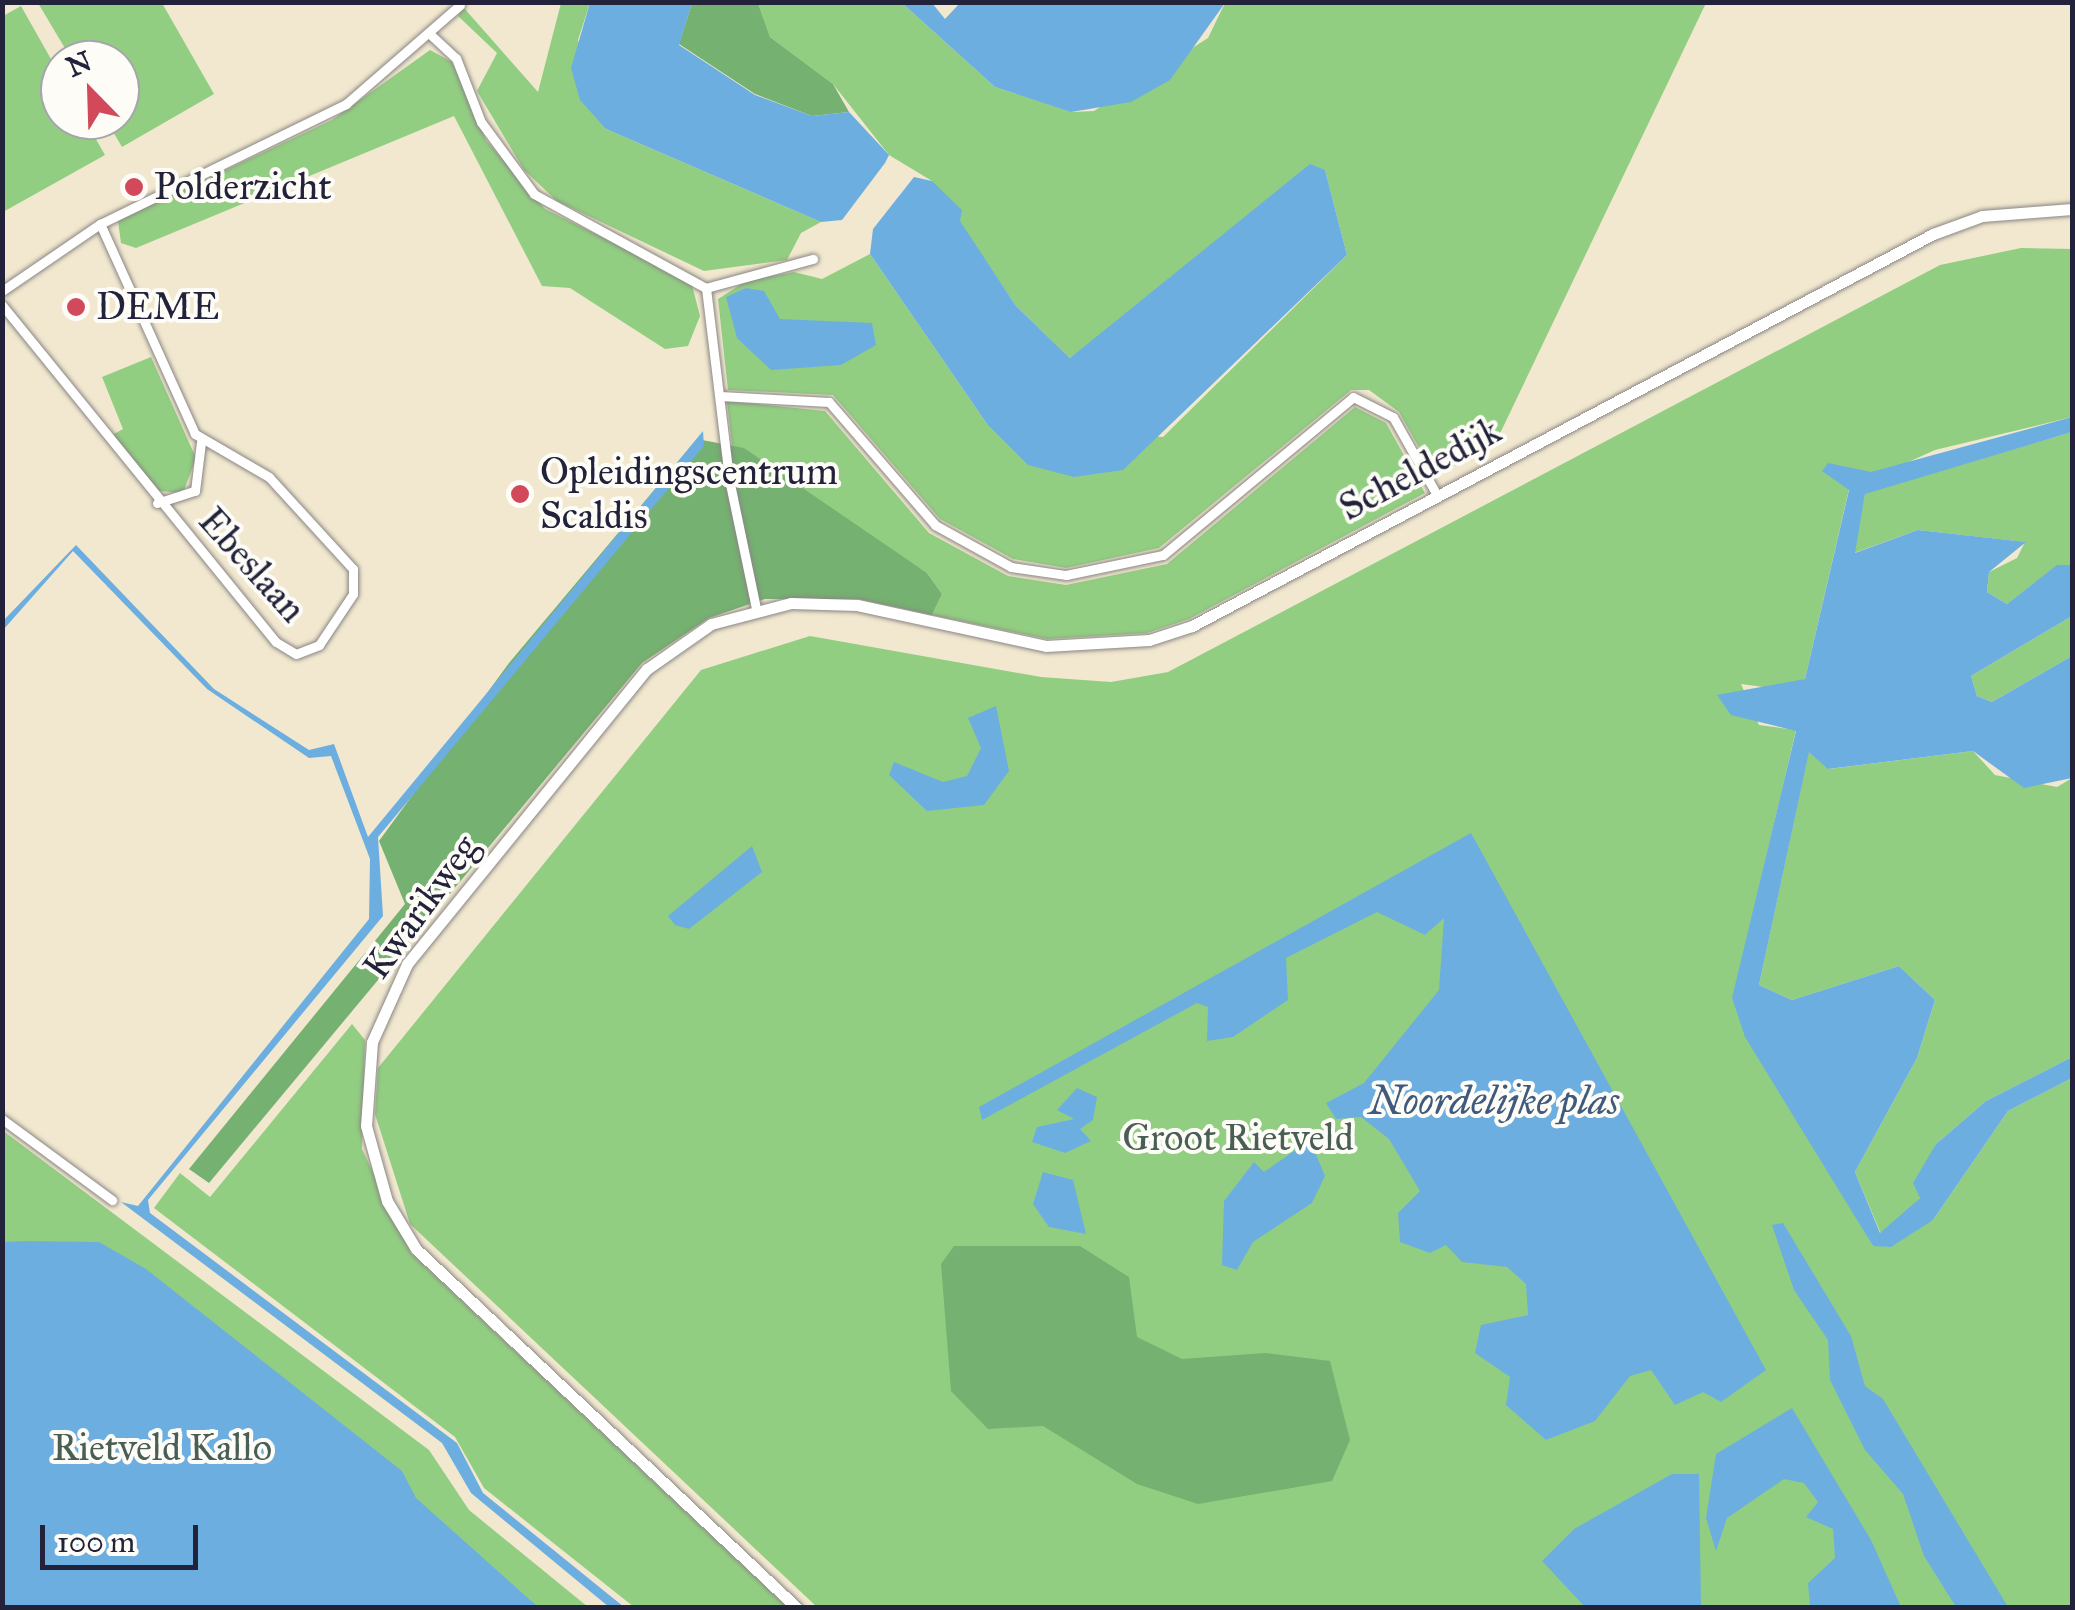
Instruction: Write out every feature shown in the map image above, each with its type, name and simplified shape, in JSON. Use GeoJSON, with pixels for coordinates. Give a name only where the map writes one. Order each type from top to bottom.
{"type":"FeatureCollection","features":[{"type":"Feature","properties":{"kind":"street"},"geometry":{"type":"LineString","coordinates":[[2,292],[100,224],[299,132],[432,36],[460,5]]}},
{"type":"Feature","properties":{"kind":"street"},"geometry":{"type":"LineString","coordinates":[[432,36],[456,58],[481,122],[534,194],[706,288],[813,259]]}},
{"type":"Feature","properties":{"kind":"street","name":"Scheldedijk"},"geometry":{"type":"LineString","coordinates":[[761,607],[857,606],[1046,646],[1149,640],[1436,495],[1933,234],[1982,216],[2072,209]]}},
{"type":"Feature","properties":{"kind":"street"},"geometry":{"type":"LineString","coordinates":[[100,224],[201,442]]}},
{"type":"Feature","properties":{"kind":"street"},"geometry":{"type":"LineString","coordinates":[[706,288],[720,396],[761,607]]}},
{"type":"Feature","properties":{"kind":"street","name":"Ebeslaan"},"geometry":{"type":"LineString","coordinates":[[2,305],[158,503],[276,642],[296,654],[319,645],[353,594],[353,569],[268,477],[201,442],[195,491],[158,503]]}},
{"type":"Feature","properties":{"kind":"street"},"geometry":{"type":"LineString","coordinates":[[720,396],[829,402],[935,525],[1011,566],[1066,576],[1162,555],[1353,398],[1393,417],[1436,495]]}},
{"type":"Feature","properties":{"kind":"street","name":"Kwarikweg"},"geometry":{"type":"LineString","coordinates":[[761,607],[712,624],[647,669],[407,964],[372,1042],[366,1126],[387,1201],[416,1249],[797,1608]]}},
{"type":"Feature","properties":{"kind":"street"},"geometry":{"type":"LineString","coordinates":[[2,1119],[112,1200]]}},
{"type":"Feature","properties":{"kind":"green space"},"geometry":{"type":"Polygon","coordinates":[[[38,3],[162,3],[214,94],[140,137],[140,40],[60,40],[38,3]]]}},
{"type":"Feature","properties":{"kind":"green space"},"geometry":{"type":"Polygon","coordinates":[[[561,3],[590,3],[578,40],[606,129],[821,222],[801,233],[787,260],[704,271],[557,201],[524,170],[477,91],[497,53],[458,16],[464,8],[538,92],[561,3]]]}},
{"type":"Feature","properties":{"kind":"green space"},"geometry":{"type":"Polygon","coordinates":[[[692,3],[758,3],[770,37],[833,84],[849,112],[812,116],[755,94],[679,44],[692,3]]]}},
{"type":"Feature","properties":{"kind":"green space"},"geometry":{"type":"Polygon","coordinates":[[[758,3],[902,3],[995,87],[1072,112],[1094,111],[1208,38],[1225,3],[1706,3],[1494,446],[1435,476],[1399,412],[1369,390],[1351,390],[1159,548],[1066,568],[1013,559],[940,519],[833,395],[728,390],[718,299],[746,281],[794,272],[822,279],[870,254],[987,424],[1163,437],[1347,255],[1325,170],[1070,358],[1016,306],[932,181],[889,155],[833,84],[770,37],[758,3]]]}},
{"type":"Feature","properties":{"kind":"green space"},"geometry":{"type":"Polygon","coordinates":[[[21,6],[40,40],[40,140],[96,140],[105,155],[3,212],[3,16],[21,6]]]}},
{"type":"Feature","properties":{"kind":"green space"},"geometry":{"type":"Polygon","coordinates":[[[430,50],[452,62],[486,140],[545,209],[691,281],[700,316],[688,346],[665,349],[570,288],[542,286],[454,116],[136,248],[121,243],[118,221],[332,120],[430,50]]]}},
{"type":"Feature","properties":{"kind":"green space","name":"Groot Rietveld"},"geometry":{"type":"Polygon","coordinates":[[[2021,248],[2072,249],[2072,417],[1935,450],[1849,489],[1805,679],[1778,689],[1741,684],[1759,725],[1796,730],[1733,998],[1873,1246],[1933,1220],[2008,1111],[2072,1078],[2072,1607],[817,1607],[410,1224],[375,1114],[378,1068],[701,670],[810,636],[1041,677],[1111,682],[1168,672],[1940,265],[2021,248]]]}},
{"type":"Feature","properties":{"kind":"green space"},"geometry":{"type":"Polygon","coordinates":[[[151,357],[196,458],[183,493],[158,491],[112,435],[123,429],[102,377],[151,357]]]}},
{"type":"Feature","properties":{"kind":"green space"},"geometry":{"type":"Polygon","coordinates":[[[727,401],[825,411],[929,533],[1008,576],[1066,585],[1167,564],[1355,407],[1386,423],[1425,493],[1189,619],[1147,633],[1047,639],[932,615],[942,594],[927,573],[732,445],[727,401]]]}},
{"type":"Feature","properties":{"kind":"green space"},"geometry":{"type":"Polygon","coordinates":[[[2072,432],[2072,565],[2057,566],[2007,604],[1987,592],[1989,572],[2017,558],[2025,542],[1918,530],[1854,553],[1865,493],[2072,432]]]}},
{"type":"Feature","properties":{"kind":"green space"},"geometry":{"type":"Polygon","coordinates":[[[697,439],[744,448],[927,573],[942,594],[932,615],[858,599],[765,599],[709,618],[642,663],[209,1183],[189,1169],[405,904],[379,841],[509,663],[697,439]]]}},
{"type":"Feature","properties":{"kind":"green space"},"geometry":{"type":"Polygon","coordinates":[[[2072,616],[2072,656],[1992,702],[1977,696],[1971,676],[2072,616]]]}},
{"type":"Feature","properties":{"kind":"green space"},"geometry":{"type":"Polygon","coordinates":[[[1809,750],[1829,769],[1973,751],[1995,775],[2057,787],[2072,778],[2072,1057],[1986,1101],[1936,1144],[1920,1198],[1881,1234],[1855,1172],[1917,1058],[1935,1000],[1899,966],[1792,1000],[1759,985],[1809,750]]]}},
{"type":"Feature","properties":{"kind":"green space"},"geometry":{"type":"Polygon","coordinates":[[[352,1024],[365,1040],[362,1149],[411,1253],[787,1607],[634,1607],[484,1488],[455,1437],[154,1208],[180,1173],[210,1197],[352,1024]]]}},
{"type":"Feature","properties":{"kind":"green space","name":"Rietveld Kallo"},"geometry":{"type":"Polygon","coordinates":[[[2,1130],[429,1450],[469,1510],[588,1607],[3,1607],[2,1130]]]}},
{"type":"Feature","properties":{"kind":"green space"},"geometry":{"type":"Polygon","coordinates":[[[954,1246],[1080,1246],[1129,1277],[1137,1337],[1182,1359],[1265,1353],[1330,1361],[1350,1440],[1332,1481],[1198,1504],[1137,1484],[1043,1426],[988,1429],[951,1391],[941,1264],[954,1246]]]}},
{"type":"Feature","properties":{"kind":"water"},"geometry":{"type":"Polygon","coordinates":[[[590,3],[692,3],[679,45],[755,95],[812,116],[849,112],[889,155],[885,163],[842,220],[821,222],[606,129],[580,100],[571,68],[590,3]]]}},
{"type":"Feature","properties":{"kind":"water"},"geometry":{"type":"Polygon","coordinates":[[[902,3],[932,3],[945,19],[960,3],[1225,3],[1170,80],[1131,102],[1071,112],[995,87],[902,3]]]}},
{"type":"Feature","properties":{"kind":"water"},"geometry":{"type":"Polygon","coordinates":[[[1310,164],[1325,170],[1347,255],[1123,470],[1074,477],[1028,465],[987,424],[870,254],[873,229],[914,177],[932,181],[962,210],[960,221],[1016,306],[1070,358],[1310,164]]]}},
{"type":"Feature","properties":{"kind":"water"},"geometry":{"type":"Polygon","coordinates":[[[746,288],[764,291],[780,319],[872,323],[876,345],[841,365],[771,370],[737,338],[726,297],[746,288]]]}},
{"type":"Feature","properties":{"kind":"water"},"geometry":{"type":"Polygon","coordinates":[[[2072,417],[2072,432],[1865,494],[1855,553],[1918,530],[2026,542],[1989,572],[1987,592],[2007,604],[2057,565],[2072,565],[2072,616],[1971,676],[1977,696],[1992,702],[2072,656],[2072,778],[2024,788],[1973,751],[1828,769],[1809,752],[1759,985],[1792,1000],[1899,966],[1935,1000],[1917,1058],[1855,1172],[1880,1233],[1920,1198],[1913,1183],[1936,1144],[1986,1101],[2072,1057],[2072,1078],[2008,1111],[1933,1220],[1891,1247],[1873,1246],[1745,1037],[1732,998],[1796,731],[1731,715],[1717,695],[1805,679],[1849,490],[1822,471],[1828,463],[1871,472],[2072,417]]]}},
{"type":"Feature","properties":{"kind":"water"},"geometry":{"type":"Polygon","coordinates":[[[703,431],[704,446],[378,837],[383,916],[148,1200],[150,1213],[457,1443],[483,1493],[624,1607],[609,1607],[471,1493],[442,1443],[121,1202],[138,1206],[369,919],[370,859],[331,756],[309,758],[207,689],[73,551],[3,630],[3,621],[76,545],[214,689],[309,750],[334,744],[368,837],[703,431]]]}},
{"type":"Feature","properties":{"kind":"water"},"geometry":{"type":"Polygon","coordinates":[[[996,706],[1009,771],[984,805],[927,811],[889,775],[894,762],[943,782],[967,776],[981,748],[968,718],[996,706]]]}},
{"type":"Feature","properties":{"kind":"water","name":"Noordelijke plas"},"geometry":{"type":"Polygon","coordinates":[[[1471,833],[1766,1370],[1721,1402],[1703,1392],[1675,1405],[1651,1370],[1630,1376],[1595,1421],[1546,1440],[1506,1405],[1510,1377],[1475,1353],[1481,1325],[1528,1315],[1526,1284],[1507,1267],[1462,1262],[1446,1245],[1430,1253],[1400,1242],[1398,1213],[1420,1191],[1389,1139],[1361,1117],[1336,1119],[1326,1103],[1364,1083],[1439,990],[1444,918],[1425,935],[1377,912],[1286,958],[1288,1000],[1233,1037],[1207,1041],[1208,1007],[1197,1003],[982,1120],[979,1107],[1471,833]]]}},
{"type":"Feature","properties":{"kind":"water"},"geometry":{"type":"Polygon","coordinates":[[[752,846],[762,872],[689,929],[675,925],[668,916],[752,846]]]}},
{"type":"Feature","properties":{"kind":"water"},"geometry":{"type":"Polygon","coordinates":[[[1077,1088],[1097,1097],[1093,1120],[1080,1129],[1091,1141],[1065,1153],[1032,1142],[1037,1127],[1074,1119],[1057,1110],[1077,1088]]]}},
{"type":"Feature","properties":{"kind":"water"},"geometry":{"type":"Polygon","coordinates":[[[1310,1140],[1325,1176],[1312,1203],[1253,1242],[1237,1270],[1222,1265],[1224,1201],[1254,1162],[1264,1172],[1310,1140]]]}},
{"type":"Feature","properties":{"kind":"water"},"geometry":{"type":"Polygon","coordinates":[[[1043,1172],[1073,1180],[1086,1234],[1049,1227],[1033,1204],[1043,1172]]]}},
{"type":"Feature","properties":{"kind":"water"},"geometry":{"type":"Polygon","coordinates":[[[1783,1223],[1851,1336],[1865,1386],[1883,1399],[2008,1607],[1956,1607],[1924,1556],[1903,1494],[1865,1450],[1830,1380],[1828,1340],[1794,1290],[1772,1225],[1783,1223]]]}},
{"type":"Feature","properties":{"kind":"water","name":"Rietveld Kallo"},"geometry":{"type":"Polygon","coordinates":[[[3,1242],[99,1242],[146,1269],[402,1471],[416,1498],[538,1607],[3,1607],[3,1242]]]}},
{"type":"Feature","properties":{"kind":"water"},"geometry":{"type":"Polygon","coordinates":[[[1792,1408],[1871,1540],[1901,1607],[1810,1607],[1808,1583],[1835,1558],[1833,1529],[1806,1517],[1818,1502],[1804,1483],[1784,1479],[1727,1518],[1716,1551],[1706,1518],[1716,1454],[1792,1408]]]}},
{"type":"Feature","properties":{"kind":"water"},"geometry":{"type":"Polygon","coordinates":[[[1672,1474],[1699,1474],[1701,1607],[1585,1607],[1542,1561],[1574,1529],[1672,1474]]]}},
{"type":"Feature","properties":{"kind":"place","name":"Polderzicht"},"geometry":{"type":"Point","coordinates":[134,187]}},
{"type":"Feature","properties":{"kind":"place","name":"DEME"},"geometry":{"type":"Point","coordinates":[76,307]}},
{"type":"Feature","properties":{"kind":"place","name":"Opleidingscentrum Scaldis"},"geometry":{"type":"Point","coordinates":[520,494]}}]}
